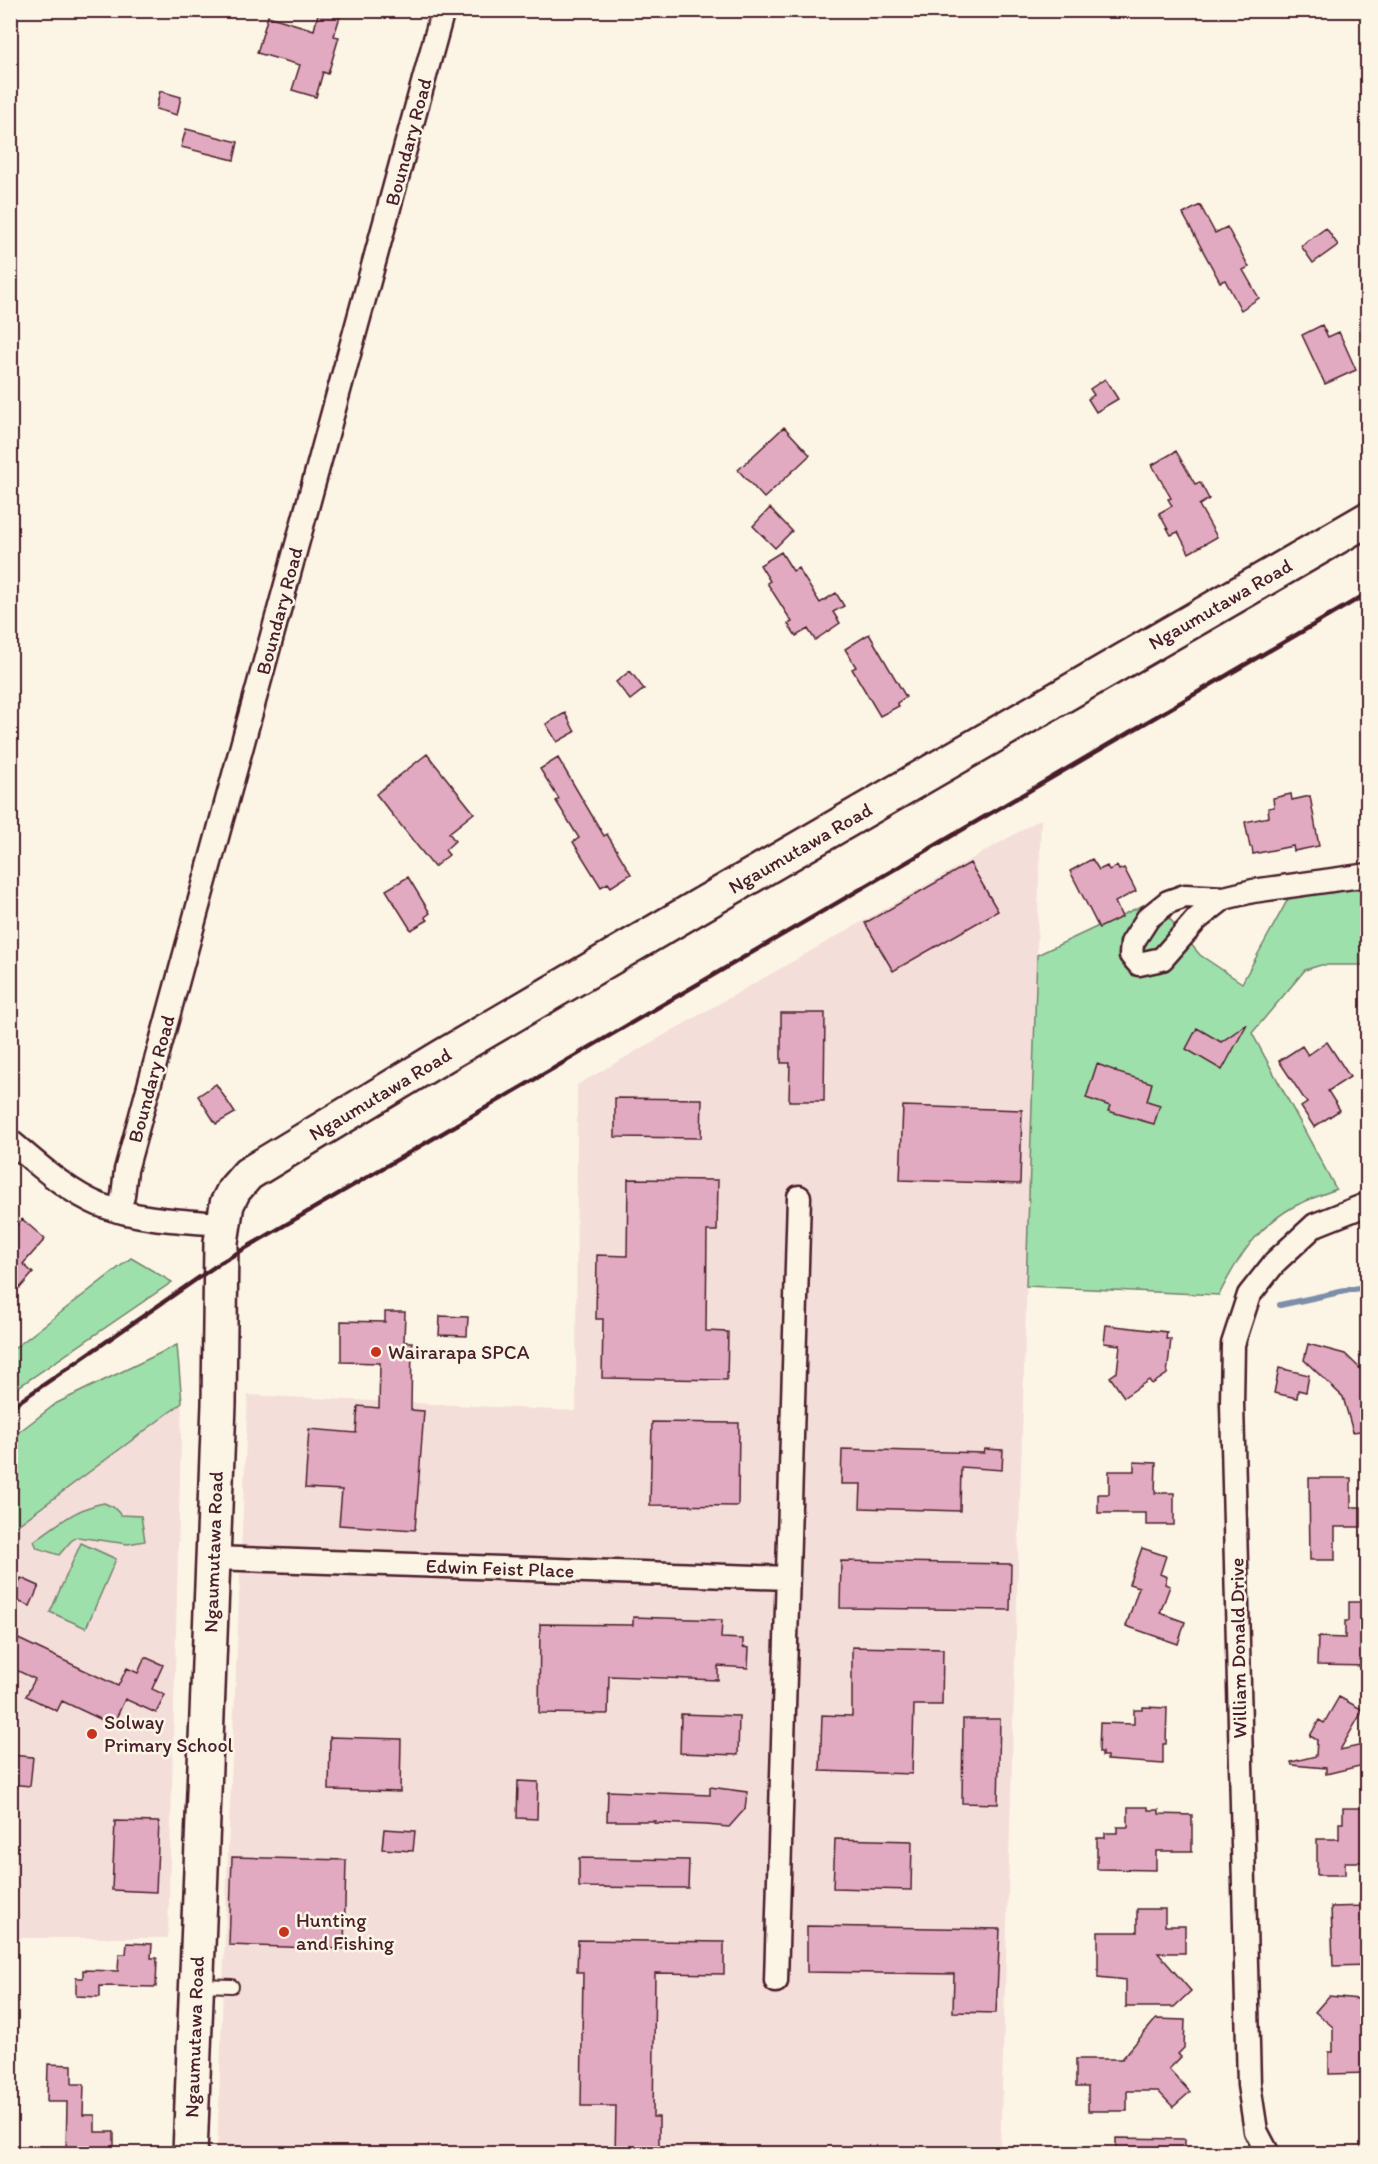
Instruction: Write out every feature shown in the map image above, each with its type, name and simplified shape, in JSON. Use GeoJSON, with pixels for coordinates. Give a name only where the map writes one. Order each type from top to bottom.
{"type":"FeatureCollection","features":[{"type":"Feature","properties":{"kind":"main road","name":"Ngaumutawa Road"},"geometry":{"type":"LineString","coordinates":[[190,2154],[220,1371],[220,1263],[223,1224],[227,1204],[234,1190],[248,1174],[270,1160],[680,917],[1368,519]]}},
{"type":"Feature","properties":{"kind":"street","name":"Boundary Road"},"geometry":{"type":"LineString","coordinates":[[118,1211],[123,1196],[126,1170],[444,10]]}},
{"type":"Feature","properties":{"kind":"street"},"geometry":{"type":"LineString","coordinates":[[1224,898],[1253,891],[1368,875]]}},
{"type":"Feature","properties":{"kind":"street"},"geometry":{"type":"LineString","coordinates":[[10,1141],[79,1194],[118,1211],[155,1218],[223,1224]]}},
{"type":"Feature","properties":{"kind":"street"},"geometry":{"type":"LineString","coordinates":[[776,1982],[799,1197]]}},
{"type":"Feature","properties":{"kind":"street","name":"William Donald Drive"},"geometry":{"type":"LineString","coordinates":[[1269,2154],[1257,2131],[1249,2085],[1232,1404],[1233,1344],[1249,1295],[1275,1261],[1315,1225],[1368,1204]]}},
{"type":"Feature","properties":{"kind":"street","name":"Edwin Feist Place"},"geometry":{"type":"LineString","coordinates":[[213,1558],[788,1578]]}},
{"type":"Feature","properties":{"kind":"lane"},"geometry":{"type":"LineString","coordinates":[[196,1984],[232,1986]]}},
{"type":"Feature","properties":{"kind":"shaded area"},"geometry":{"type":"Polygon","coordinates":[[[1041,819],[1000,2153],[217,2154],[248,1395],[576,1411],[577,1085],[1041,819]]]}},
{"type":"Feature","properties":{"kind":"shaded area","name":"Solway Primary School"},"geometry":{"type":"Polygon","coordinates":[[[182,1403],[168,1938],[11,1938],[10,1530],[182,1403]]]}},
{"type":"Feature","properties":{"kind":"green space"},"geometry":{"type":"Polygon","coordinates":[[[1367,867],[1367,965],[1321,965],[1305,970],[1252,1033],[1336,1189],[1293,1207],[1268,1225],[1249,1245],[1219,1295],[1026,1286],[1037,955],[1154,900],[1200,955],[1242,983],[1293,890],[1367,867]]]}},
{"type":"Feature","properties":{"kind":"green space"},"geometry":{"type":"Polygon","coordinates":[[[131,1258],[172,1282],[11,1392],[11,1351],[131,1258]]]}},
{"type":"Feature","properties":{"kind":"green space"},"geometry":{"type":"Polygon","coordinates":[[[177,1345],[182,1403],[11,1530],[11,1438],[57,1403],[177,1345]]]}},
{"type":"Feature","properties":{"kind":"green space"},"geometry":{"type":"Polygon","coordinates":[[[104,1503],[113,1507],[121,1515],[141,1516],[145,1541],[128,1544],[77,1537],[59,1555],[37,1548],[34,1541],[59,1523],[84,1509],[104,1503]]]}},
{"type":"Feature","properties":{"kind":"green space"},"geometry":{"type":"Polygon","coordinates":[[[81,1543],[116,1559],[86,1628],[50,1612],[81,1543]]]}},
{"type":"Feature","properties":{"kind":"building"},"geometry":{"type":"Polygon","coordinates":[[[319,10],[342,10],[334,36],[339,37],[328,74],[323,72],[316,97],[292,90],[300,65],[257,53],[268,16],[314,30],[319,10]]]}},
{"type":"Feature","properties":{"kind":"building"},"geometry":{"type":"Polygon","coordinates":[[[160,91],[181,97],[177,115],[156,109],[160,91]]]}},
{"type":"Feature","properties":{"kind":"building"},"geometry":{"type":"Polygon","coordinates":[[[186,129],[238,142],[234,160],[181,147],[186,129]]]}},
{"type":"Feature","properties":{"kind":"building"},"geometry":{"type":"Polygon","coordinates":[[[1200,205],[1215,233],[1227,227],[1249,267],[1243,270],[1259,298],[1241,310],[1225,280],[1220,282],[1183,214],[1200,205]]]}},
{"type":"Feature","properties":{"kind":"building"},"geometry":{"type":"Polygon","coordinates":[[[1326,228],[1338,245],[1313,263],[1301,246],[1326,228]]]}},
{"type":"Feature","properties":{"kind":"building"},"geometry":{"type":"Polygon","coordinates":[[[1322,325],[1328,337],[1339,332],[1356,370],[1325,384],[1302,335],[1322,325]]]}},
{"type":"Feature","properties":{"kind":"building"},"geometry":{"type":"Polygon","coordinates":[[[1105,379],[1118,399],[1096,412],[1088,399],[1094,395],[1090,389],[1105,379]]]}},
{"type":"Feature","properties":{"kind":"building"},"geometry":{"type":"Polygon","coordinates":[[[784,427],[810,455],[764,498],[738,470],[784,427]]]}},
{"type":"Feature","properties":{"kind":"building"},"geometry":{"type":"Polygon","coordinates":[[[1176,451],[1195,484],[1200,482],[1209,499],[1199,505],[1217,537],[1189,553],[1178,532],[1171,535],[1159,513],[1172,506],[1168,499],[1171,498],[1152,465],[1176,451]]]}},
{"type":"Feature","properties":{"kind":"building"},"geometry":{"type":"Polygon","coordinates":[[[770,508],[792,531],[775,548],[753,526],[770,508]]]}},
{"type":"Feature","properties":{"kind":"building"},"geometry":{"type":"Polygon","coordinates":[[[781,552],[793,571],[798,568],[820,603],[836,593],[844,606],[833,612],[840,623],[815,640],[808,629],[796,636],[788,624],[792,622],[767,583],[770,581],[760,565],[781,552]]]}},
{"type":"Feature","properties":{"kind":"building"},"geometry":{"type":"Polygon","coordinates":[[[869,634],[906,697],[897,703],[899,706],[880,716],[852,669],[856,667],[845,649],[869,634]]]}},
{"type":"Feature","properties":{"kind":"building"},"geometry":{"type":"Polygon","coordinates":[[[630,671],[644,689],[630,700],[616,682],[630,671]]]}},
{"type":"Feature","properties":{"kind":"building"},"geometry":{"type":"Polygon","coordinates":[[[565,713],[575,732],[557,742],[546,724],[565,713]]]}},
{"type":"Feature","properties":{"kind":"building"},"geometry":{"type":"Polygon","coordinates":[[[427,754],[474,813],[449,833],[455,841],[445,850],[449,855],[434,867],[376,794],[427,754]]]}},
{"type":"Feature","properties":{"kind":"building"},"geometry":{"type":"Polygon","coordinates":[[[558,758],[604,836],[607,834],[631,874],[611,887],[608,883],[601,887],[573,842],[579,838],[556,801],[559,799],[540,769],[558,758]]]}},
{"type":"Feature","properties":{"kind":"building"},"geometry":{"type":"Polygon","coordinates":[[[1291,794],[1292,800],[1310,796],[1319,846],[1294,851],[1293,846],[1253,854],[1245,822],[1269,817],[1268,808],[1274,807],[1273,798],[1291,794]]]}},
{"type":"Feature","properties":{"kind":"building"},"geometry":{"type":"Polygon","coordinates":[[[1092,859],[1099,870],[1107,866],[1109,870],[1117,866],[1119,870],[1124,868],[1136,891],[1115,902],[1122,917],[1099,928],[1070,871],[1092,859]]]}},
{"type":"Feature","properties":{"kind":"building"},"geometry":{"type":"Polygon","coordinates":[[[970,863],[998,911],[893,971],[865,923],[970,863]]]}},
{"type":"Feature","properties":{"kind":"building"},"geometry":{"type":"Polygon","coordinates":[[[408,877],[430,913],[425,917],[428,920],[411,930],[386,890],[408,877]]]}},
{"type":"Feature","properties":{"kind":"building"},"geometry":{"type":"Polygon","coordinates":[[[781,1013],[825,1013],[824,1101],[789,1101],[790,1063],[781,1063],[781,1013]]]}},
{"type":"Feature","properties":{"kind":"building"},"geometry":{"type":"Polygon","coordinates":[[[1247,1024],[1222,1070],[1186,1049],[1197,1028],[1221,1042],[1247,1024]]]}},
{"type":"Feature","properties":{"kind":"building"},"geometry":{"type":"Polygon","coordinates":[[[1327,1042],[1350,1077],[1328,1091],[1340,1110],[1314,1127],[1301,1107],[1307,1103],[1279,1061],[1302,1046],[1308,1055],[1327,1042]]]}},
{"type":"Feature","properties":{"kind":"building"},"geometry":{"type":"Polygon","coordinates":[[[1097,1064],[1152,1083],[1147,1101],[1160,1105],[1154,1124],[1108,1111],[1110,1106],[1086,1098],[1097,1064]]]}},
{"type":"Feature","properties":{"kind":"building"},"geometry":{"type":"Polygon","coordinates":[[[216,1084],[235,1113],[216,1124],[198,1096],[216,1084]]]}},
{"type":"Feature","properties":{"kind":"building"},"geometry":{"type":"Polygon","coordinates":[[[615,1098],[702,1099],[701,1138],[615,1137],[615,1098]]]}},
{"type":"Feature","properties":{"kind":"building"},"geometry":{"type":"Polygon","coordinates":[[[903,1106],[1022,1110],[1020,1184],[900,1180],[903,1106]]]}},
{"type":"Feature","properties":{"kind":"building"},"geometry":{"type":"Polygon","coordinates":[[[628,1179],[718,1180],[717,1231],[707,1231],[706,1331],[728,1332],[727,1380],[602,1378],[603,1319],[596,1319],[597,1255],[627,1256],[628,1179]]]}},
{"type":"Feature","properties":{"kind":"building"},"geometry":{"type":"Polygon","coordinates":[[[22,1219],[45,1239],[23,1264],[33,1273],[20,1288],[10,1278],[10,1232],[22,1219]]]}},
{"type":"Feature","properties":{"kind":"building"},"geometry":{"type":"Polygon","coordinates":[[[385,1312],[405,1312],[404,1342],[412,1342],[411,1410],[424,1411],[415,1530],[339,1525],[342,1490],[305,1488],[309,1429],[356,1433],[358,1406],[379,1408],[380,1363],[341,1362],[341,1321],[385,1322],[385,1312]]]}},
{"type":"Feature","properties":{"kind":"building"},"geometry":{"type":"Polygon","coordinates":[[[440,1316],[468,1317],[467,1336],[439,1335],[440,1316]]]}},
{"type":"Feature","properties":{"kind":"building"},"geometry":{"type":"Polygon","coordinates":[[[1106,1325],[1167,1332],[1166,1339],[1171,1339],[1167,1374],[1152,1384],[1149,1380],[1124,1397],[1110,1377],[1117,1372],[1120,1345],[1104,1343],[1106,1325]]]}},
{"type":"Feature","properties":{"kind":"building"},"geometry":{"type":"Polygon","coordinates":[[[1308,1344],[1345,1354],[1368,1376],[1368,1430],[1353,1432],[1343,1397],[1304,1360],[1308,1344]]]}},
{"type":"Feature","properties":{"kind":"building"},"geometry":{"type":"Polygon","coordinates":[[[1279,1368],[1309,1375],[1306,1392],[1298,1390],[1297,1398],[1274,1393],[1279,1368]]]}},
{"type":"Feature","properties":{"kind":"building"},"geometry":{"type":"Polygon","coordinates":[[[652,1422],[739,1423],[738,1506],[650,1505],[652,1422]]]}},
{"type":"Feature","properties":{"kind":"building"},"geometry":{"type":"Polygon","coordinates":[[[842,1449],[984,1453],[985,1449],[1003,1450],[1002,1470],[961,1467],[960,1511],[860,1508],[861,1484],[841,1484],[842,1449]]]}},
{"type":"Feature","properties":{"kind":"building"},"geometry":{"type":"Polygon","coordinates":[[[1134,1462],[1156,1463],[1155,1493],[1174,1493],[1174,1525],[1146,1525],[1146,1513],[1098,1513],[1098,1494],[1109,1494],[1109,1471],[1134,1471],[1134,1462]]]}},
{"type":"Feature","properties":{"kind":"building"},"geometry":{"type":"Polygon","coordinates":[[[1309,1478],[1351,1478],[1351,1507],[1361,1507],[1361,1527],[1335,1527],[1335,1560],[1310,1560],[1309,1478]]]}},
{"type":"Feature","properties":{"kind":"building"},"geometry":{"type":"Polygon","coordinates":[[[1142,1548],[1166,1556],[1160,1574],[1167,1577],[1165,1584],[1170,1586],[1160,1613],[1185,1622],[1178,1644],[1126,1626],[1139,1587],[1129,1584],[1142,1548]]]}},
{"type":"Feature","properties":{"kind":"building"},"geometry":{"type":"Polygon","coordinates":[[[841,1561],[1011,1564],[1010,1610],[840,1608],[841,1561]]]}},
{"type":"Feature","properties":{"kind":"building"},"geometry":{"type":"Polygon","coordinates":[[[21,1578],[39,1586],[30,1606],[12,1599],[21,1578]]]}},
{"type":"Feature","properties":{"kind":"building"},"geometry":{"type":"Polygon","coordinates":[[[1349,1602],[1368,1602],[1368,1666],[1317,1665],[1318,1637],[1345,1638],[1345,1621],[1349,1621],[1349,1602]]]}},
{"type":"Feature","properties":{"kind":"building"},"geometry":{"type":"Polygon","coordinates":[[[633,1617],[722,1620],[721,1638],[743,1639],[743,1647],[749,1648],[748,1668],[718,1666],[718,1680],[609,1676],[608,1714],[539,1713],[540,1624],[633,1625],[633,1617]]]}},
{"type":"Feature","properties":{"kind":"building"},"geometry":{"type":"Polygon","coordinates":[[[10,1635],[118,1686],[127,1668],[138,1673],[145,1657],[163,1665],[152,1689],[165,1695],[156,1713],[125,1699],[113,1725],[62,1701],[57,1711],[26,1696],[35,1679],[10,1667],[10,1635]]]}},
{"type":"Feature","properties":{"kind":"building"},"geometry":{"type":"Polygon","coordinates":[[[852,1647],[943,1649],[942,1705],[914,1705],[912,1774],[820,1771],[822,1715],[852,1716],[852,1647]]]}},
{"type":"Feature","properties":{"kind":"building"},"geometry":{"type":"Polygon","coordinates":[[[1339,1697],[1363,1710],[1340,1750],[1368,1744],[1368,1764],[1326,1774],[1326,1768],[1292,1765],[1291,1762],[1316,1756],[1317,1740],[1310,1736],[1319,1720],[1324,1723],[1339,1697]]]}},
{"type":"Feature","properties":{"kind":"building"},"geometry":{"type":"Polygon","coordinates":[[[1143,1707],[1167,1708],[1163,1764],[1107,1760],[1107,1756],[1102,1756],[1102,1752],[1099,1752],[1100,1723],[1134,1724],[1134,1710],[1143,1710],[1143,1707]]]}},
{"type":"Feature","properties":{"kind":"building"},"geometry":{"type":"Polygon","coordinates":[[[681,1714],[739,1716],[738,1755],[680,1753],[681,1714]]]}},
{"type":"Feature","properties":{"kind":"building"},"geometry":{"type":"Polygon","coordinates":[[[963,1719],[1000,1719],[998,1804],[962,1803],[963,1719]]]}},
{"type":"Feature","properties":{"kind":"building"},"geometry":{"type":"Polygon","coordinates":[[[330,1737],[401,1739],[400,1792],[329,1790],[330,1737]]]}},
{"type":"Feature","properties":{"kind":"building"},"geometry":{"type":"Polygon","coordinates":[[[10,1755],[33,1757],[30,1786],[10,1784],[10,1755]]]}},
{"type":"Feature","properties":{"kind":"building"},"geometry":{"type":"Polygon","coordinates":[[[518,1781],[538,1782],[537,1819],[517,1818],[518,1781]]]}},
{"type":"Feature","properties":{"kind":"building"},"geometry":{"type":"Polygon","coordinates":[[[710,1787],[747,1792],[745,1809],[729,1827],[654,1823],[655,1821],[607,1821],[608,1791],[710,1795],[710,1787]]]}},
{"type":"Feature","properties":{"kind":"building"},"geometry":{"type":"Polygon","coordinates":[[[1128,1807],[1148,1807],[1148,1810],[1159,1810],[1159,1814],[1192,1815],[1192,1851],[1156,1851],[1156,1870],[1097,1869],[1097,1838],[1105,1838],[1105,1833],[1117,1833],[1117,1827],[1128,1827],[1128,1807]]]}},
{"type":"Feature","properties":{"kind":"building"},"geometry":{"type":"Polygon","coordinates":[[[1343,1808],[1368,1808],[1368,1862],[1345,1862],[1345,1875],[1317,1875],[1317,1839],[1339,1839],[1339,1823],[1343,1823],[1343,1808]]]}},
{"type":"Feature","properties":{"kind":"building"},"geometry":{"type":"Polygon","coordinates":[[[115,1821],[159,1822],[156,1892],[112,1890],[115,1821]]]}},
{"type":"Feature","properties":{"kind":"building"},"geometry":{"type":"Polygon","coordinates":[[[384,1829],[415,1831],[413,1851],[382,1849],[384,1829]]]}},
{"type":"Feature","properties":{"kind":"building"},"geometry":{"type":"Polygon","coordinates":[[[835,1839],[912,1841],[911,1890],[833,1888],[835,1839]]]}},
{"type":"Feature","properties":{"kind":"building"},"geometry":{"type":"Polygon","coordinates":[[[232,1857],[346,1860],[344,1949],[229,1945],[232,1857]]]}},
{"type":"Feature","properties":{"kind":"building"},"geometry":{"type":"Polygon","coordinates":[[[579,1858],[689,1860],[688,1888],[579,1887],[579,1858]]]}},
{"type":"Feature","properties":{"kind":"building"},"geometry":{"type":"Polygon","coordinates":[[[1368,1906],[1368,1965],[1333,1966],[1331,1907],[1368,1906]]]}},
{"type":"Feature","properties":{"kind":"building"},"geometry":{"type":"Polygon","coordinates":[[[1137,1909],[1165,1909],[1165,1926],[1185,1926],[1185,1953],[1158,1953],[1191,1991],[1174,2007],[1126,2007],[1126,1980],[1098,1977],[1098,1932],[1137,1932],[1137,1909]]]}},
{"type":"Feature","properties":{"kind":"building"},"geometry":{"type":"Polygon","coordinates":[[[807,1926],[1000,1929],[996,2013],[953,2012],[954,1974],[807,1972],[807,1926]]]}},
{"type":"Feature","properties":{"kind":"building"},"geometry":{"type":"Polygon","coordinates":[[[578,1940],[724,1942],[724,1974],[655,1973],[653,2117],[659,2117],[659,2154],[615,2154],[616,2106],[581,2106],[583,1972],[577,1972],[578,1940]]]}},
{"type":"Feature","properties":{"kind":"building"},"geometry":{"type":"Polygon","coordinates":[[[127,1943],[152,1944],[151,1958],[157,1958],[156,1987],[100,1986],[100,1997],[76,1996],[76,1978],[83,1978],[83,1970],[118,1971],[119,1954],[126,1954],[127,1943]]]}},
{"type":"Feature","properties":{"kind":"building"},"geometry":{"type":"Polygon","coordinates":[[[1329,1996],[1368,2000],[1368,2073],[1329,2074],[1329,2052],[1333,2052],[1333,2027],[1315,2012],[1329,1996]]]}},
{"type":"Feature","properties":{"kind":"building"},"geometry":{"type":"Polygon","coordinates":[[[1156,2019],[1185,2020],[1184,2048],[1178,2054],[1181,2057],[1169,2069],[1190,2092],[1173,2107],[1158,2091],[1127,2091],[1127,2111],[1088,2111],[1088,2087],[1076,2087],[1076,2059],[1122,2059],[1156,2019]]]}},
{"type":"Feature","properties":{"kind":"building"},"geometry":{"type":"Polygon","coordinates":[[[48,2064],[72,2065],[72,2084],[84,2084],[83,2115],[95,2115],[95,2132],[114,2132],[114,2154],[66,2154],[67,2102],[47,2102],[48,2064]]]}},
{"type":"Feature","properties":{"kind":"building"},"geometry":{"type":"Polygon","coordinates":[[[1116,2138],[1185,2139],[1185,2154],[1116,2154],[1116,2138]]]}},
{"type":"Feature","properties":{"kind":"waterway"},"geometry":{"type":"LineString","coordinates":[[1280,1305],[1368,1286]]}},
{"type":"Feature","properties":{"kind":"railway"},"geometry":{"type":"LineString","coordinates":[[10,1408],[220,1263],[1368,593]]}},
{"type":"Feature","properties":{"kind":"place","name":"Wairarapa SPCA"},"geometry":{"type":"Point","coordinates":[376,1352]}},
{"type":"Feature","properties":{"kind":"place","name":"Solway Primary School"},"geometry":{"type":"Point","coordinates":[92,1734]}},
{"type":"Feature","properties":{"kind":"place","name":"Hunting and Fishing"},"geometry":{"type":"Point","coordinates":[284,1932]}}]}
